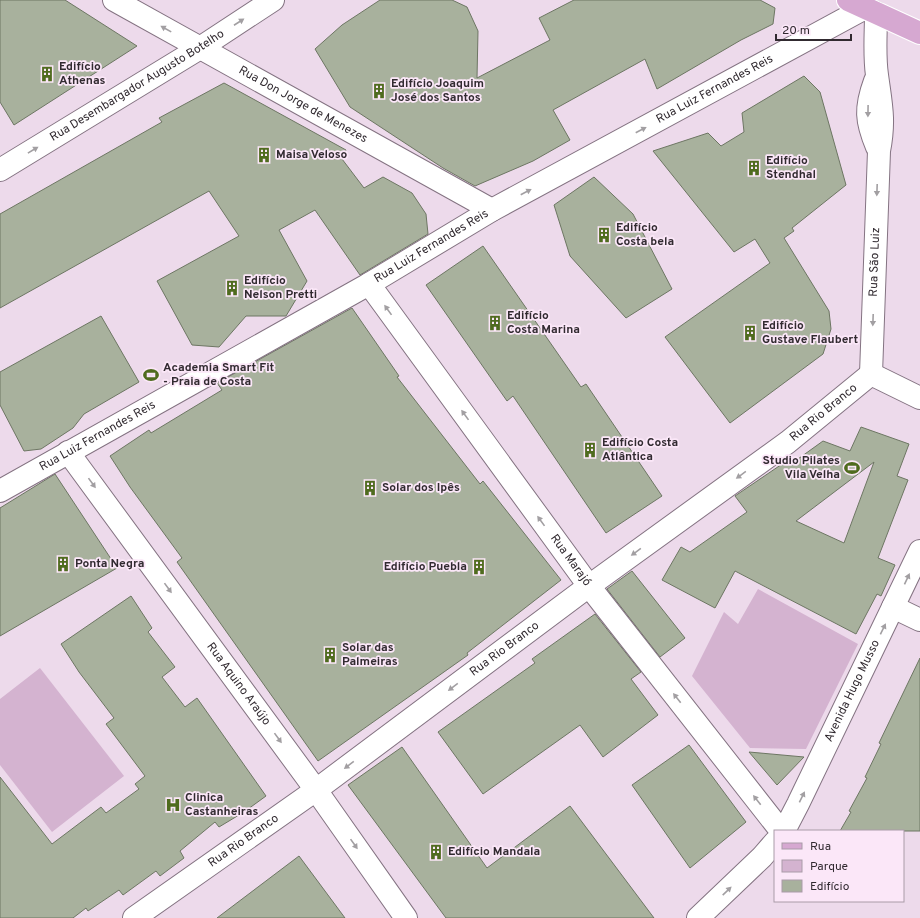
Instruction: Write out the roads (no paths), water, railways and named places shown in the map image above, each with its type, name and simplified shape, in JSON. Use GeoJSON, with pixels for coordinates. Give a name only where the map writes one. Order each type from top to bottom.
{"type":"FeatureCollection","features":[{"type":"Feature","properties":{"kind":"main road"},"geometry":{"type":"LineString","coordinates":[[863,7],[920,33]]}},
{"type":"Feature","properties":{"kind":"street","name":"Rua Don Jorge de Menezes"},"geometry":{"type":"LineString","coordinates":[[114,0],[492,210]]}},
{"type":"Feature","properties":{"kind":"street","name":"Rua Desembargador Augusto Botelho"},"geometry":{"type":"LineString","coordinates":[[0,170],[200,48],[273,0]]}},
{"type":"Feature","properties":{"kind":"street","name":"Rua São Luiz"},"geometry":{"type":"LineString","coordinates":[[863,7],[877,74],[883,114],[883,132],[879,151],[871,374]]}},
{"type":"Feature","properties":{"kind":"street","name":"Rua Luiz Fernandes Reis"},"geometry":{"type":"LineString","coordinates":[[0,491],[369,284],[492,210],[863,7]]}},
{"type":"Feature","properties":{"kind":"street","name":"Rua Marajó"},"geometry":{"type":"LineString","coordinates":[[369,284],[589,586],[781,830]]}},
{"type":"Feature","properties":{"kind":"street"},"geometry":{"type":"LineString","coordinates":[[871,374],[920,398]]}},
{"type":"Feature","properties":{"kind":"street","name":"Rua Rio Branco"},"geometry":{"type":"LineString","coordinates":[[134,918],[316,790],[589,586],[788,442],[871,374]]}},
{"type":"Feature","properties":{"kind":"street","name":"Rua Aquino Araújo"},"geometry":{"type":"LineString","coordinates":[[68,452],[316,790],[406,918]]}},
{"type":"Feature","properties":{"kind":"street","name":"Avenida Hugo Musso"},"geometry":{"type":"LineString","coordinates":[[783,830],[798,804],[920,551]]}},
{"type":"Feature","properties":{"kind":"street"},"geometry":{"type":"LineString","coordinates":[[893,607],[920,620]]}},
{"type":"Feature","properties":{"kind":"street"},"geometry":{"type":"LineString","coordinates":[[698,918],[762,857],[774,843]]}},
{"type":"Feature","properties":{"kind":"place","name":"Edifício Athenas"},"geometry":{"type":"Point","coordinates":[47,74]}},
{"type":"Feature","properties":{"kind":"place","name":"Edifício Joaquim José dos Santos"},"geometry":{"type":"Point","coordinates":[379,91]}},
{"type":"Feature","properties":{"kind":"place","name":"Maisa Veloso"},"geometry":{"type":"Point","coordinates":[264,155]}},
{"type":"Feature","properties":{"kind":"place","name":"Edifício Stendhal"},"geometry":{"type":"Point","coordinates":[754,168]}},
{"type":"Feature","properties":{"kind":"place","name":"Edifício Costa bela"},"geometry":{"type":"Point","coordinates":[604,235]}},
{"type":"Feature","properties":{"kind":"place","name":"Edifício Nelson Pretti"},"geometry":{"type":"Point","coordinates":[232,288]}},
{"type":"Feature","properties":{"kind":"place","name":"Edifício Costa Marina"},"geometry":{"type":"Point","coordinates":[495,323]}},
{"type":"Feature","properties":{"kind":"place","name":"Edifício Gustave Flaubert"},"geometry":{"type":"Point","coordinates":[750,333]}},
{"type":"Feature","properties":{"kind":"place","name":"Academia Smart Fit - Praia de Costa"},"geometry":{"type":"Point","coordinates":[151,375]}},
{"type":"Feature","properties":{"kind":"place","name":"Edifício Costa Atlântica"},"geometry":{"type":"Point","coordinates":[590,450]}},
{"type":"Feature","properties":{"kind":"place","name":"Studio Pilates Vila Velha"},"geometry":{"type":"Point","coordinates":[852,468]}},
{"type":"Feature","properties":{"kind":"place","name":"Solar dos Ipês"},"geometry":{"type":"Point","coordinates":[370,488]}},
{"type":"Feature","properties":{"kind":"place","name":"Ponta Negra"},"geometry":{"type":"Point","coordinates":[63,564]}},
{"type":"Feature","properties":{"kind":"place","name":"Edifício Puebla"},"geometry":{"type":"Point","coordinates":[479,567]}},
{"type":"Feature","properties":{"kind":"place","name":"Solar das Palmeiras"},"geometry":{"type":"Point","coordinates":[330,655]}},
{"type":"Feature","properties":{"kind":"place","name":"Clinica Castanheiras"},"geometry":{"type":"Point","coordinates":[173,805]}},
{"type":"Feature","properties":{"kind":"place","name":"Edifício Mandala"},"geometry":{"type":"Point","coordinates":[436,852]}}]}
